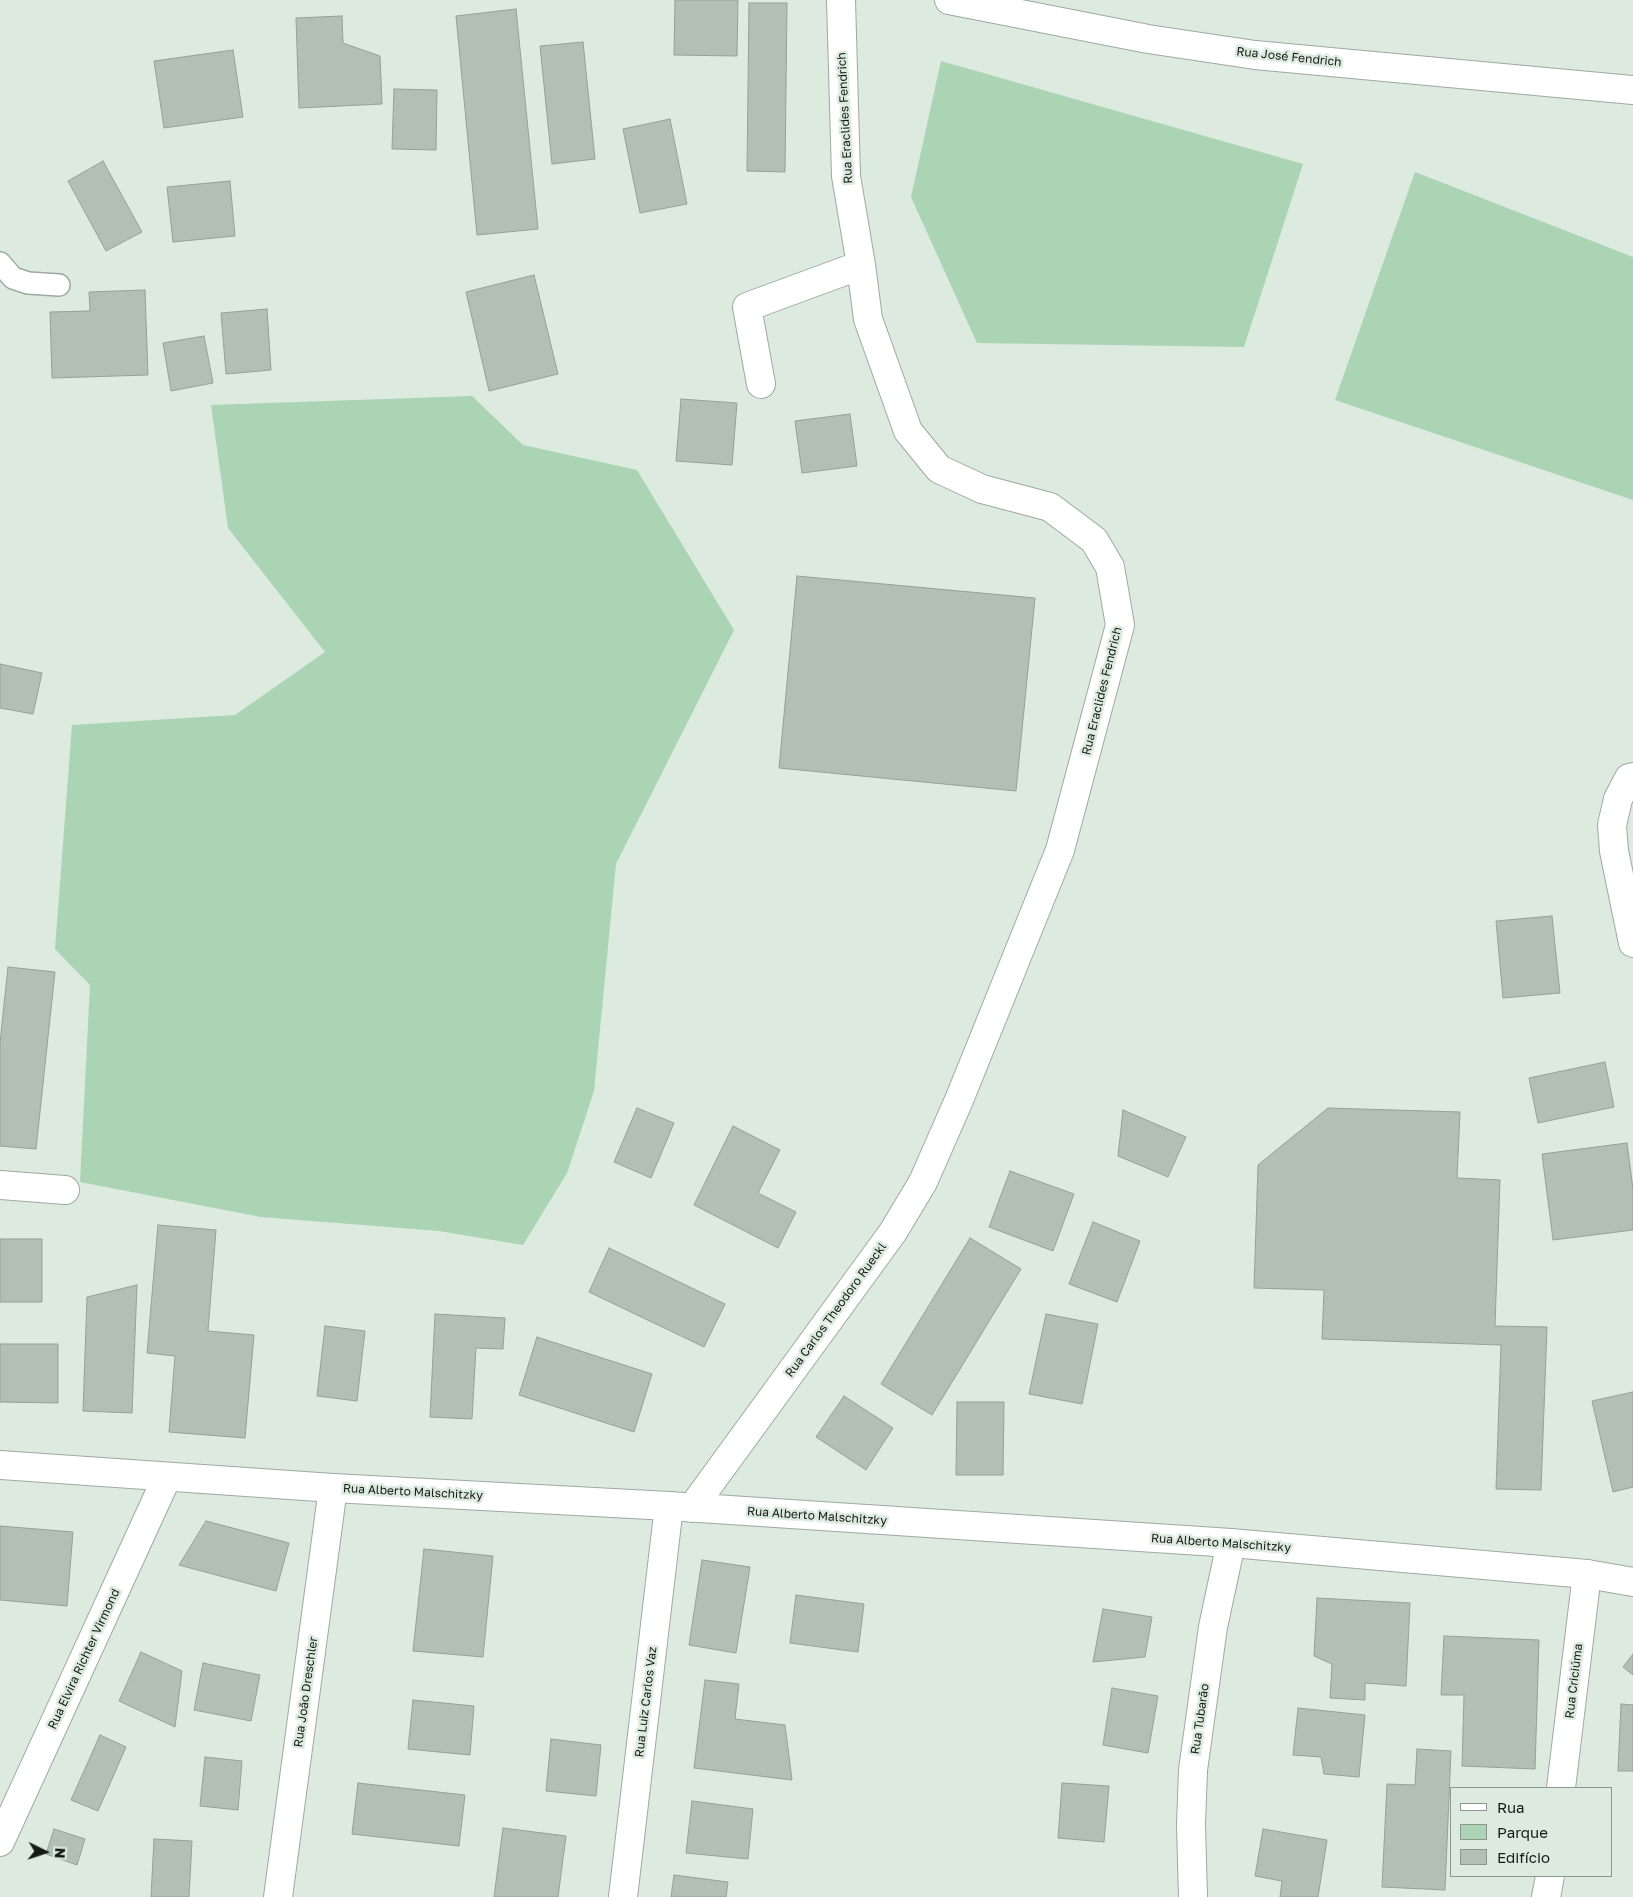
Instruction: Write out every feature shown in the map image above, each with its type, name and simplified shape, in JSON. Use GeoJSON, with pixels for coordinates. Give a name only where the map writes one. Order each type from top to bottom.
{"type":"FeatureCollection","features":[{"type":"Feature","properties":{"kind":"street","name":"Rua Eraclides Fendrich"},"geometry":{"type":"LineString","coordinates":[[840,0],[846,176],[868,319],[908,431],[939,469],[982,489],[1050,507],[1094,540],[1110,567],[1120,625],[1060,850],[959,1100]]}},
{"type":"Feature","properties":{"kind":"street","name":"Rua José Fendrich"},"geometry":{"type":"LineString","coordinates":[[949,0],[1148,39],[1254,55],[1633,90]]}},
{"type":"Feature","properties":{"kind":"street"},"geometry":{"type":"LineString","coordinates":[[761,384],[747,307],[861,265]]}},
{"type":"Feature","properties":{"kind":"street"},"geometry":{"type":"LineString","coordinates":[[1633,777],[1629,778],[1618,799],[1612,825],[1614,851],[1633,943]]}},
{"type":"Feature","properties":{"kind":"street","name":"Rua Carlos Theodoro Rueckl"},"geometry":{"type":"LineString","coordinates":[[681,1507],[893,1232],[923,1182],[959,1100]]}},
{"type":"Feature","properties":{"kind":"street"},"geometry":{"type":"LineString","coordinates":[[0,1185],[65,1190]]}},
{"type":"Feature","properties":{"kind":"street","name":"Rua Alberto Malschitzky"},"geometry":{"type":"LineString","coordinates":[[0,1465],[333,1488],[681,1507],[1231,1543],[1587,1574],[1632,1580]]}},
{"type":"Feature","properties":{"kind":"street","name":"Rua Elvira Richter Virmond"},"geometry":{"type":"LineString","coordinates":[[0,1842],[167,1477]]}},
{"type":"Feature","properties":{"kind":"street","name":"Rua João Dreschler"},"geometry":{"type":"LineString","coordinates":[[278,1897],[333,1488]]}},
{"type":"Feature","properties":{"kind":"street","name":"Rua Luiz Carlos Vaz"},"geometry":{"type":"LineString","coordinates":[[623,1897],[681,1507]]}},
{"type":"Feature","properties":{"kind":"street","name":"Rua Tubarão"},"geometry":{"type":"LineString","coordinates":[[1193,1897],[1191,1825],[1193,1770],[1213,1627],[1231,1543]]}},
{"type":"Feature","properties":{"kind":"street","name":"Rua Criciúma"},"geometry":{"type":"LineString","coordinates":[[1561,1787],[1587,1574]]}},
{"type":"Feature","properties":{"kind":"street"},"geometry":{"type":"LineString","coordinates":[[1546,1897],[1550,1877]]}},
{"type":"Feature","properties":{"kind":"lane"},"geometry":{"type":"LineString","coordinates":[[0,263],[13,278],[28,283],[59,285]]}},
{"type":"Feature","properties":{"kind":"green space"},"geometry":{"type":"Polygon","coordinates":[[[941,61],[1303,164],[1244,347],[977,343],[911,197],[941,61]]]}},
{"type":"Feature","properties":{"kind":"green space"},"geometry":{"type":"Polygon","coordinates":[[[1415,172],[1633,257],[1633,500],[1335,400],[1415,172]]]}},
{"type":"Feature","properties":{"kind":"green space"},"geometry":{"type":"Polygon","coordinates":[[[472,396],[523,445],[637,470],[734,630],[616,864],[594,1091],[567,1173],[523,1245],[439,1231],[261,1217],[80,1182],[90,985],[55,949],[72,725],[235,715],[325,652],[228,528],[211,405],[472,396]]]}},
{"type":"Feature","properties":{"kind":"building"},"geometry":{"type":"Polygon","coordinates":[[[675,0],[738,0],[737,56],[674,55],[675,0]]]}},
{"type":"Feature","properties":{"kind":"building"},"geometry":{"type":"Polygon","coordinates":[[[749,3],[787,3],[785,172],[747,171],[749,3]]]}},
{"type":"Feature","properties":{"kind":"building"},"geometry":{"type":"Polygon","coordinates":[[[516,9],[538,229],[477,235],[456,16],[516,9]]]}},
{"type":"Feature","properties":{"kind":"building"},"geometry":{"type":"Polygon","coordinates":[[[342,16],[343,43],[380,56],[382,104],[299,108],[296,18],[342,16]]]}},
{"type":"Feature","properties":{"kind":"building"},"geometry":{"type":"Polygon","coordinates":[[[583,42],[595,159],[552,164],[540,46],[583,42]]]}},
{"type":"Feature","properties":{"kind":"building"},"geometry":{"type":"Polygon","coordinates":[[[233,50],[243,117],[164,128],[154,61],[233,50]]]}},
{"type":"Feature","properties":{"kind":"building"},"geometry":{"type":"Polygon","coordinates":[[[394,89],[437,90],[436,150],[392,149],[394,89]]]}},
{"type":"Feature","properties":{"kind":"building"},"geometry":{"type":"Polygon","coordinates":[[[670,119],[687,204],[640,213],[623,129],[670,119]]]}},
{"type":"Feature","properties":{"kind":"building"},"geometry":{"type":"Polygon","coordinates":[[[103,161],[142,232],[106,251],[68,181],[103,161]]]}},
{"type":"Feature","properties":{"kind":"building"},"geometry":{"type":"Polygon","coordinates":[[[230,181],[235,236],[173,242],[167,187],[230,181]]]}},
{"type":"Feature","properties":{"kind":"building"},"geometry":{"type":"Polygon","coordinates":[[[534,275],[558,374],[489,391],[466,292],[534,275]]]}},
{"type":"Feature","properties":{"kind":"building"},"geometry":{"type":"Polygon","coordinates":[[[145,290],[148,375],[52,378],[50,312],[90,311],[89,292],[145,290]]]}},
{"type":"Feature","properties":{"kind":"building"},"geometry":{"type":"Polygon","coordinates":[[[267,309],[271,370],[226,374],[221,313],[267,309]]]}},
{"type":"Feature","properties":{"kind":"building"},"geometry":{"type":"Polygon","coordinates":[[[204,336],[213,383],[171,391],[163,343],[204,336]]]}},
{"type":"Feature","properties":{"kind":"building"},"geometry":{"type":"Polygon","coordinates":[[[681,399],[737,403],[732,465],[676,461],[681,399]]]}},
{"type":"Feature","properties":{"kind":"building"},"geometry":{"type":"Polygon","coordinates":[[[850,414],[857,466],[802,473],[795,421],[850,414]]]}},
{"type":"Feature","properties":{"kind":"building"},"geometry":{"type":"Polygon","coordinates":[[[797,576],[1035,598],[1016,791],[779,768],[797,576]]]}},
{"type":"Feature","properties":{"kind":"building"},"geometry":{"type":"Polygon","coordinates":[[[0,664],[42,673],[33,714],[0,708],[0,664]]]}},
{"type":"Feature","properties":{"kind":"building"},"geometry":{"type":"Polygon","coordinates":[[[1552,916],[1560,993],[1503,998],[1496,921],[1552,916]]]}},
{"type":"Feature","properties":{"kind":"building"},"geometry":{"type":"Polygon","coordinates":[[[8,967],[55,972],[36,1149],[0,1146],[0,1043],[8,967]]]}},
{"type":"Feature","properties":{"kind":"building"},"geometry":{"type":"Polygon","coordinates":[[[1605,1062],[1614,1107],[1538,1123],[1529,1078],[1605,1062]]]}},
{"type":"Feature","properties":{"kind":"building"},"geometry":{"type":"Polygon","coordinates":[[[637,1108],[674,1123],[651,1178],[614,1162],[637,1108]]]}},
{"type":"Feature","properties":{"kind":"building"},"geometry":{"type":"Polygon","coordinates":[[[1328,1108],[1460,1112],[1457,1178],[1500,1180],[1495,1326],[1547,1327],[1541,1490],[1496,1489],[1501,1345],[1322,1339],[1324,1290],[1254,1288],[1258,1165],[1328,1108]]]}},
{"type":"Feature","properties":{"kind":"building"},"geometry":{"type":"Polygon","coordinates":[[[1123,1110],[1186,1137],[1168,1177],[1118,1156],[1123,1110]]]}},
{"type":"Feature","properties":{"kind":"building"},"geometry":{"type":"Polygon","coordinates":[[[733,1126],[780,1150],[758,1193],[796,1212],[778,1248],[694,1205],[733,1126]]]}},
{"type":"Feature","properties":{"kind":"building"},"geometry":{"type":"Polygon","coordinates":[[[1627,1143],[1633,1189],[1633,1230],[1553,1240],[1542,1154],[1627,1143]]]}},
{"type":"Feature","properties":{"kind":"building"},"geometry":{"type":"Polygon","coordinates":[[[1010,1171],[1074,1194],[1053,1251],[989,1227],[1010,1171]]]}},
{"type":"Feature","properties":{"kind":"building"},"geometry":{"type":"Polygon","coordinates":[[[1093,1222],[1140,1241],[1117,1302],[1069,1284],[1093,1222]]]}},
{"type":"Feature","properties":{"kind":"building"},"geometry":{"type":"Polygon","coordinates":[[[158,1225],[216,1230],[208,1331],[254,1335],[245,1438],[169,1432],[175,1356],[147,1353],[158,1225]]]}},
{"type":"Feature","properties":{"kind":"building"},"geometry":{"type":"Polygon","coordinates":[[[970,1238],[1021,1269],[932,1415],[881,1384],[970,1238]]]}},
{"type":"Feature","properties":{"kind":"building"},"geometry":{"type":"Polygon","coordinates":[[[0,1239],[42,1239],[42,1302],[0,1302],[0,1239]]]}},
{"type":"Feature","properties":{"kind":"building"},"geometry":{"type":"Polygon","coordinates":[[[609,1248],[725,1304],[704,1347],[589,1292],[609,1248]]]}},
{"type":"Feature","properties":{"kind":"building"},"geometry":{"type":"Polygon","coordinates":[[[137,1285],[132,1413],[83,1411],[87,1297],[137,1285]]]}},
{"type":"Feature","properties":{"kind":"building"},"geometry":{"type":"Polygon","coordinates":[[[435,1314],[505,1318],[503,1349],[476,1348],[472,1419],[430,1417],[435,1314]]]}},
{"type":"Feature","properties":{"kind":"building"},"geometry":{"type":"Polygon","coordinates":[[[1046,1314],[1098,1324],[1082,1404],[1029,1394],[1046,1314]]]}},
{"type":"Feature","properties":{"kind":"building"},"geometry":{"type":"Polygon","coordinates":[[[325,1326],[365,1331],[357,1401],[317,1396],[325,1326]]]}},
{"type":"Feature","properties":{"kind":"building"},"geometry":{"type":"Polygon","coordinates":[[[537,1337],[652,1374],[634,1432],[519,1395],[537,1337]]]}},
{"type":"Feature","properties":{"kind":"building"},"geometry":{"type":"Polygon","coordinates":[[[0,1344],[58,1344],[58,1403],[0,1402],[0,1344]]]}},
{"type":"Feature","properties":{"kind":"building"},"geometry":{"type":"Polygon","coordinates":[[[1633,1392],[1633,1487],[1613,1492],[1592,1401],[1633,1392]]]}},
{"type":"Feature","properties":{"kind":"building"},"geometry":{"type":"Polygon","coordinates":[[[844,1396],[893,1428],[866,1470],[816,1437],[844,1396]]]}},
{"type":"Feature","properties":{"kind":"building"},"geometry":{"type":"Polygon","coordinates":[[[957,1402],[1004,1402],[1003,1475],[956,1475],[957,1402]]]}},
{"type":"Feature","properties":{"kind":"building"},"geometry":{"type":"Polygon","coordinates":[[[206,1521],[289,1543],[276,1591],[179,1565],[206,1521]]]}},
{"type":"Feature","properties":{"kind":"building"},"geometry":{"type":"Polygon","coordinates":[[[0,1526],[73,1532],[67,1606],[0,1600],[0,1526]]]}},
{"type":"Feature","properties":{"kind":"building"},"geometry":{"type":"Polygon","coordinates":[[[424,1549],[493,1556],[483,1657],[413,1651],[424,1549]]]}},
{"type":"Feature","properties":{"kind":"building"},"geometry":{"type":"Polygon","coordinates":[[[702,1560],[750,1567],[736,1653],[689,1645],[702,1560]]]}},
{"type":"Feature","properties":{"kind":"building"},"geometry":{"type":"Polygon","coordinates":[[[796,1595],[864,1604],[858,1652],[790,1643],[796,1595]]]}},
{"type":"Feature","properties":{"kind":"building"},"geometry":{"type":"Polygon","coordinates":[[[1317,1598],[1410,1603],[1406,1686],[1365,1683],[1365,1700],[1330,1698],[1332,1664],[1314,1656],[1317,1598]]]}},
{"type":"Feature","properties":{"kind":"building"},"geometry":{"type":"Polygon","coordinates":[[[1103,1609],[1152,1617],[1145,1657],[1093,1662],[1103,1609]]]}},
{"type":"Feature","properties":{"kind":"building"},"geometry":{"type":"Polygon","coordinates":[[[1444,1636],[1539,1640],[1535,1769],[1462,1766],[1464,1695],[1441,1695],[1444,1636]]]}},
{"type":"Feature","properties":{"kind":"building"},"geometry":{"type":"Polygon","coordinates":[[[141,1652],[182,1671],[175,1727],[119,1701],[141,1652]]]}},
{"type":"Feature","properties":{"kind":"building"},"geometry":{"type":"Polygon","coordinates":[[[1633,1654],[1633,1675],[1623,1667],[1633,1654]]]}},
{"type":"Feature","properties":{"kind":"building"},"geometry":{"type":"Polygon","coordinates":[[[203,1663],[260,1675],[251,1721],[194,1710],[203,1663]]]}},
{"type":"Feature","properties":{"kind":"building"},"geometry":{"type":"Polygon","coordinates":[[[705,1680],[739,1684],[735,1719],[785,1725],[792,1780],[694,1768],[705,1680]]]}},
{"type":"Feature","properties":{"kind":"building"},"geometry":{"type":"Polygon","coordinates":[[[1112,1688],[1158,1696],[1148,1753],[1103,1745],[1112,1688]]]}},
{"type":"Feature","properties":{"kind":"building"},"geometry":{"type":"Polygon","coordinates":[[[413,1700],[474,1706],[470,1755],[408,1749],[413,1700]]]}},
{"type":"Feature","properties":{"kind":"building"},"geometry":{"type":"Polygon","coordinates":[[[1621,1704],[1633,1705],[1633,1771],[1618,1771],[1621,1704]]]}},
{"type":"Feature","properties":{"kind":"building"},"geometry":{"type":"Polygon","coordinates":[[[1298,1708],[1365,1715],[1359,1777],[1324,1774],[1321,1757],[1293,1755],[1298,1708]]]}},
{"type":"Feature","properties":{"kind":"building"},"geometry":{"type":"Polygon","coordinates":[[[100,1735],[126,1747],[98,1811],[71,1800],[100,1735]]]}},
{"type":"Feature","properties":{"kind":"building"},"geometry":{"type":"Polygon","coordinates":[[[551,1739],[601,1745],[596,1796],[546,1791],[551,1739]]]}},
{"type":"Feature","properties":{"kind":"building"},"geometry":{"type":"Polygon","coordinates":[[[1417,1749],[1451,1751],[1445,1890],[1382,1887],[1387,1784],[1415,1785],[1417,1749]]]}},
{"type":"Feature","properties":{"kind":"building"},"geometry":{"type":"Polygon","coordinates":[[[205,1757],[242,1761],[238,1810],[200,1806],[205,1757]]]}},
{"type":"Feature","properties":{"kind":"building"},"geometry":{"type":"Polygon","coordinates":[[[358,1783],[465,1795],[459,1846],[352,1834],[358,1783]]]}},
{"type":"Feature","properties":{"kind":"building"},"geometry":{"type":"Polygon","coordinates":[[[1062,1783],[1109,1786],[1104,1842],[1058,1838],[1062,1783]]]}},
{"type":"Feature","properties":{"kind":"building"},"geometry":{"type":"Polygon","coordinates":[[[692,1801],[753,1809],[748,1859],[686,1853],[692,1801]]]}},
{"type":"Feature","properties":{"kind":"building"},"geometry":{"type":"Polygon","coordinates":[[[503,1828],[566,1836],[558,1897],[494,1897],[503,1828]]]}},
{"type":"Feature","properties":{"kind":"building"},"geometry":{"type":"Polygon","coordinates":[[[54,1829],[85,1839],[77,1865],[46,1854],[54,1829]]]}},
{"type":"Feature","properties":{"kind":"building"},"geometry":{"type":"Polygon","coordinates":[[[1263,1829],[1327,1840],[1318,1897],[1280,1897],[1282,1881],[1255,1876],[1263,1829]]]}},
{"type":"Feature","properties":{"kind":"building"},"geometry":{"type":"Polygon","coordinates":[[[154,1839],[192,1841],[189,1897],[151,1897],[154,1839]]]}},
{"type":"Feature","properties":{"kind":"building"},"geometry":{"type":"Polygon","coordinates":[[[674,1875],[728,1882],[726,1897],[671,1897],[674,1875]]]}}]}
